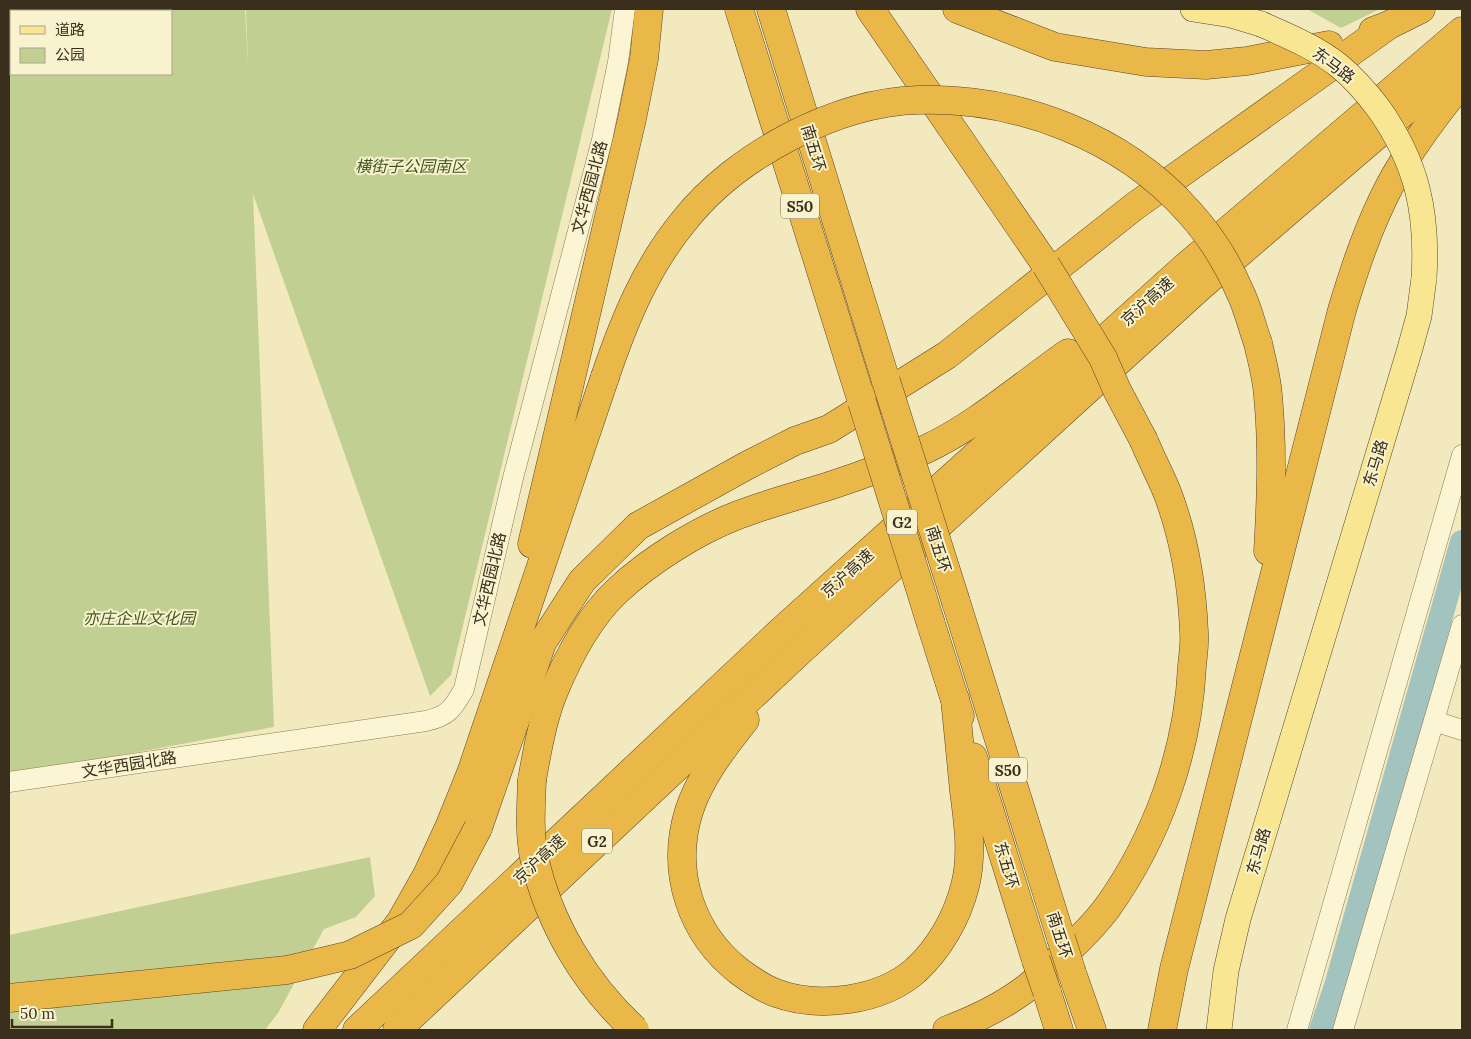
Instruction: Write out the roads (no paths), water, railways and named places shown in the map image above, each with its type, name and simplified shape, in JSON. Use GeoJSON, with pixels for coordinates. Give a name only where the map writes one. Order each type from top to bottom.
{"type":"FeatureCollection","features":[{"type":"Feature","properties":{"kind":"highway"},"geometry":{"type":"LineString","coordinates":[[494,703],[632,119],[644,59],[649,9]]}},
{"type":"Feature","properties":{"kind":"highway","name":"南五环"},"geometry":{"type":"LineString","coordinates":[[739,9],[955,699]]}},
{"type":"Feature","properties":{"kind":"highway","name":"南五环"},"geometry":{"type":"LineString","coordinates":[[772,9],[886,381],[1072,973],[1092,1030]]}},
{"type":"Feature","properties":{"kind":"highway"},"geometry":{"type":"LineString","coordinates":[[870,9],[1046,265],[1102,358],[1144,441],[1167,493],[1176,522],[1191,593],[1194,635],[1188,718],[1177,762],[1143,848],[1106,910],[1082,937],[1024,990],[991,1011],[947,1030]]}},
{"type":"Feature","properties":{"kind":"highway"},"geometry":{"type":"LineString","coordinates":[[956,9],[1055,47],[1146,62],[1196,64],[1247,61],[1347,41],[1389,25],[1421,9]]}},
{"type":"Feature","properties":{"kind":"highway"},"geometry":{"type":"LineString","coordinates":[[9,998],[286,970],[350,955],[411,925],[449,884],[478,828],[542,643],[582,581],[638,526],[787,445],[829,429],[947,355],[1135,206],[1389,25]]}},
{"type":"Feature","properties":{"kind":"highway","name":"京沪高速"},"geometry":{"type":"LineString","coordinates":[[357,1030],[780,632],[1184,268],[1462,31]]}},
{"type":"Feature","properties":{"kind":"highway","name":"京沪高速"},"geometry":{"type":"LineString","coordinates":[[397,1030],[798,653],[1200,286],[1462,62]]}},
{"type":"Feature","properties":{"kind":"highway"},"geometry":{"type":"LineString","coordinates":[[1162,1030],[1174,969],[1355,267],[1369,230],[1390,185],[1413,146],[1462,82]]}},
{"type":"Feature","properties":{"kind":"highway"},"geometry":{"type":"LineString","coordinates":[[316,1030],[401,921],[427,875],[450,825],[471,773],[624,323],[657,256],[685,219],[709,194],[766,148],[801,131],[876,105],[918,100],[970,102],[1008,109],[1049,120],[1084,134],[1122,155],[1157,180],[1190,213],[1218,251],[1240,292],[1258,343],[1268,395],[1271,448],[1271,502],[1267,564],[1255,654]]}},
{"type":"Feature","properties":{"kind":"highway"},"geometry":{"type":"LineString","coordinates":[[635,1030],[593,986],[575,959],[546,896],[534,856],[530,819],[532,780],[541,734],[552,697],[570,655],[590,623],[617,591],[661,556],[696,534],[739,515],[877,470],[925,449],[961,430],[1184,268]]}},
{"type":"Feature","properties":{"kind":"highway"},"geometry":{"type":"LineString","coordinates":[[798,653],[719,754],[701,784],[690,811],[684,836],[683,870],[688,897],[697,922],[704,934],[726,961],[750,980],[776,993],[807,1001],[836,1001],[868,995],[892,985],[914,972],[934,951],[955,917],[965,885],[969,854],[955,699]]}},
{"type":"Feature","properties":{"kind":"highway","name":"东五环"},"geometry":{"type":"LineString","coordinates":[[955,699],[1036,960],[1060,1030]]}},
{"type":"Feature","properties":{"kind":"main road","name":"东马路"},"geometry":{"type":"LineString","coordinates":[[1193,9],[1261,24],[1305,44],[1337,64],[1362,86],[1398,139],[1414,173],[1423,210],[1426,246],[1419,316],[1238,919],[1226,971],[1219,1030]]}},
{"type":"Feature","properties":{"kind":"street","name":"文华西园北路"},"geometry":{"type":"LineString","coordinates":[[9,782],[426,721],[448,713],[464,688],[513,478],[602,140],[618,62],[625,9]]}},
{"type":"Feature","properties":{"kind":"street"},"geometry":{"type":"LineString","coordinates":[[1297,1030],[1462,455]]}},
{"type":"Feature","properties":{"kind":"street"},"geometry":{"type":"LineString","coordinates":[[1343,1030],[1462,625]]}},
{"type":"Feature","properties":{"kind":"street"},"geometry":{"type":"LineString","coordinates":[[1434,722],[1462,730]]}},
{"type":"Feature","properties":{"kind":"waterway"},"geometry":{"type":"LineString","coordinates":[[1321,1030],[1336,986],[1462,542]]}},
{"type":"Feature","properties":{"kind":"park label","name":"横街子公园南区"},"geometry":{"type":"Point","coordinates":[411,166]}},
{"type":"Feature","properties":{"kind":"park label","name":"亦庄企业文化园"},"geometry":{"type":"Point","coordinates":[139,618]}}]}
